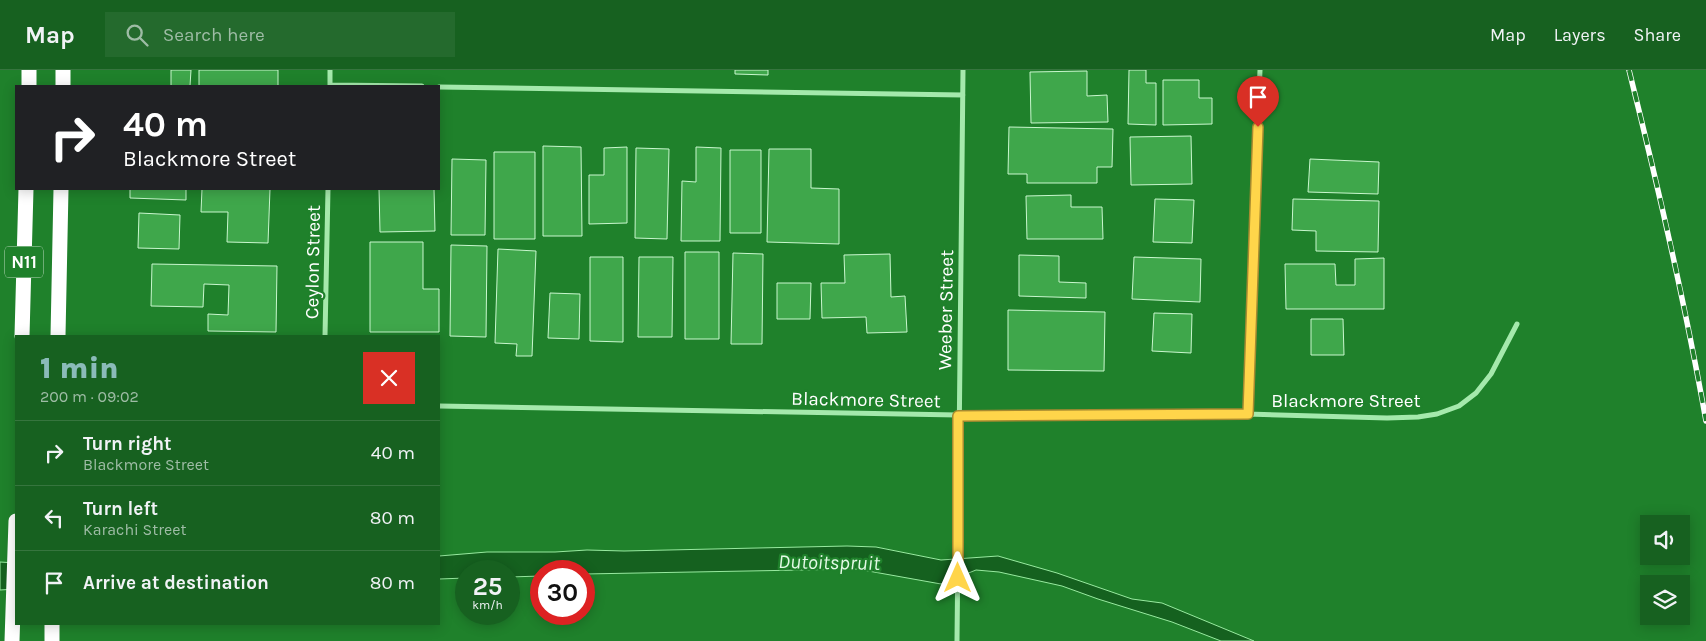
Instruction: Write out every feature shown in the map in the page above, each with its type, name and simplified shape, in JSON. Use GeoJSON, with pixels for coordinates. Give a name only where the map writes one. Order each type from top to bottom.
{"type":"FeatureCollection","features":[{"type":"Feature","properties":{"kind":"highway"},"geometry":{"type":"LineString","coordinates":[[29,70],[29,85]]}},
{"type":"Feature","properties":{"kind":"highway"},"geometry":{"type":"LineString","coordinates":[[62,85],[63,70]]}},
{"type":"Feature","properties":{"kind":"highway","name":"N11"},"geometry":{"type":"LineString","coordinates":[[22,335],[26,190]]}},
{"type":"Feature","properties":{"kind":"highway","name":"N11"},"geometry":{"type":"LineString","coordinates":[[58,335],[61,190]]}},
{"type":"Feature","properties":{"kind":"highway"},"geometry":{"type":"LineString","coordinates":[[12,641],[15,560]]}},
{"type":"Feature","properties":{"kind":"highway"},"geometry":{"type":"LineString","coordinates":[[52,625],[52,641]]}},
{"type":"Feature","properties":{"kind":"street"},"geometry":{"type":"LineString","coordinates":[[330,70],[330,85]]}},
{"type":"Feature","properties":{"kind":"street","name":"Weeber Street"},"geometry":{"type":"LineString","coordinates":[[957,641],[963,70]]}},
{"type":"Feature","properties":{"kind":"street"},"geometry":{"type":"LineString","coordinates":[[1248,414],[1260,70]]}},
{"type":"Feature","properties":{"kind":"street"},"geometry":{"type":"LineString","coordinates":[[440,86],[963,95]]}},
{"type":"Feature","properties":{"kind":"street","name":"Ceylon Street"},"geometry":{"type":"LineString","coordinates":[[325,335],[328,190]]}},
{"type":"Feature","properties":{"kind":"street","name":"Blackmore Street"},"geometry":{"type":"LineString","coordinates":[[440,406],[958,416],[1248,414],[1387,418],[1418,417],[1437,414],[1459,406],[1476,393],[1491,374],[1517,324]]}},
{"type":"Feature","properties":{"kind":"water","name":"Dutoitspruit"},"geometry":{"type":"Polygon","coordinates":[[[847,546],[876,547],[941,560],[998,556],[1057,573],[1132,599],[1162,603],[1254,641],[1221,641],[1172,622],[1062,586],[999,572],[976,570],[941,584],[857,569],[595,574],[595,560],[530,560],[530,576],[520,577],[520,560],[455,560],[455,578],[440,579],[440,556],[487,552],[624,551],[847,546]]]}},
{"type":"Feature","properties":{"kind":"water"},"geometry":{"type":"Polygon","coordinates":[[[0,562],[15,563],[15,589],[0,590],[0,562]]]}},
{"type":"Feature","properties":{"kind":"building"},"geometry":{"type":"Polygon","coordinates":[[[171,70],[191,70],[190,85],[171,85],[171,70]]]}},
{"type":"Feature","properties":{"kind":"building"},"geometry":{"type":"Polygon","coordinates":[[[199,70],[278,70],[278,85],[199,85],[199,70]]]}},
{"type":"Feature","properties":{"kind":"building"},"geometry":{"type":"Polygon","coordinates":[[[735,70],[768,70],[768,75],[735,74],[735,70]]]}},
{"type":"Feature","properties":{"kind":"building"},"geometry":{"type":"Polygon","coordinates":[[[1129,70],[1146,70],[1146,83],[1156,83],[1156,125],[1128,124],[1129,70]]]}},
{"type":"Feature","properties":{"kind":"building"},"geometry":{"type":"Polygon","coordinates":[[[1087,71],[1087,96],[1107,95],[1108,122],[1031,123],[1030,72],[1087,71]]]}},
{"type":"Feature","properties":{"kind":"building"},"geometry":{"type":"Polygon","coordinates":[[[1163,80],[1199,80],[1199,98],[1212,98],[1212,124],[1163,125],[1163,80]]]}},
{"type":"Feature","properties":{"kind":"building"},"geometry":{"type":"Polygon","coordinates":[[[1009,127],[1113,129],[1112,167],[1097,167],[1097,183],[1027,183],[1027,174],[1008,174],[1009,127]]]}},
{"type":"Feature","properties":{"kind":"building"},"geometry":{"type":"Polygon","coordinates":[[[1191,136],[1192,184],[1131,185],[1130,137],[1191,136]]]}},
{"type":"Feature","properties":{"kind":"building"},"geometry":{"type":"Polygon","coordinates":[[[543,146],[581,147],[582,236],[543,236],[543,146]]]}},
{"type":"Feature","properties":{"kind":"building"},"geometry":{"type":"Polygon","coordinates":[[[627,147],[627,223],[589,224],[589,175],[604,175],[604,148],[627,147]]]}},
{"type":"Feature","properties":{"kind":"building"},"geometry":{"type":"Polygon","coordinates":[[[696,147],[721,148],[720,241],[681,241],[682,181],[696,182],[696,147]]]}},
{"type":"Feature","properties":{"kind":"building"},"geometry":{"type":"Polygon","coordinates":[[[636,148],[669,149],[667,239],[635,238],[636,148]]]}},
{"type":"Feature","properties":{"kind":"building"},"geometry":{"type":"Polygon","coordinates":[[[769,149],[811,149],[811,188],[839,189],[839,244],[767,242],[769,149]]]}},
{"type":"Feature","properties":{"kind":"building"},"geometry":{"type":"Polygon","coordinates":[[[730,150],[761,150],[761,233],[730,233],[730,150]]]}},
{"type":"Feature","properties":{"kind":"building"},"geometry":{"type":"Polygon","coordinates":[[[494,152],[535,152],[535,239],[494,239],[494,152]]]}},
{"type":"Feature","properties":{"kind":"building"},"geometry":{"type":"Polygon","coordinates":[[[452,159],[486,160],[485,235],[451,235],[452,159]]]}},
{"type":"Feature","properties":{"kind":"building"},"geometry":{"type":"Polygon","coordinates":[[[1310,159],[1379,162],[1378,194],[1308,192],[1310,159]]]}},
{"type":"Feature","properties":{"kind":"building"},"geometry":{"type":"Polygon","coordinates":[[[130,190],[186,190],[186,200],[130,198],[130,190]]]}},
{"type":"Feature","properties":{"kind":"building"},"geometry":{"type":"Polygon","coordinates":[[[202,190],[270,190],[268,243],[227,242],[228,212],[201,212],[202,190]]]}},
{"type":"Feature","properties":{"kind":"building"},"geometry":{"type":"Polygon","coordinates":[[[379,190],[434,190],[435,231],[380,232],[379,190]]]}},
{"type":"Feature","properties":{"kind":"building"},"geometry":{"type":"Polygon","coordinates":[[[1071,195],[1071,207],[1102,207],[1103,239],[1027,239],[1026,196],[1071,195]]]}},
{"type":"Feature","properties":{"kind":"building"},"geometry":{"type":"Polygon","coordinates":[[[1155,199],[1194,200],[1192,243],[1153,242],[1155,199]]]}},
{"type":"Feature","properties":{"kind":"building"},"geometry":{"type":"Polygon","coordinates":[[[1293,199],[1379,201],[1378,252],[1316,251],[1316,231],[1292,230],[1293,199]]]}},
{"type":"Feature","properties":{"kind":"building"},"geometry":{"type":"Polygon","coordinates":[[[139,213],[180,215],[179,249],[138,248],[139,213]]]}},
{"type":"Feature","properties":{"kind":"building"},"geometry":{"type":"Polygon","coordinates":[[[370,242],[423,242],[423,289],[439,289],[439,332],[370,332],[370,242]]]}},
{"type":"Feature","properties":{"kind":"building"},"geometry":{"type":"Polygon","coordinates":[[[451,245],[487,246],[486,337],[450,336],[451,245]]]}},
{"type":"Feature","properties":{"kind":"building"},"geometry":{"type":"Polygon","coordinates":[[[498,249],[536,251],[532,356],[516,356],[517,344],[495,343],[498,249]]]}},
{"type":"Feature","properties":{"kind":"building"},"geometry":{"type":"Polygon","coordinates":[[[685,252],[719,252],[719,339],[685,339],[685,252]]]}},
{"type":"Feature","properties":{"kind":"building"},"geometry":{"type":"Polygon","coordinates":[[[733,253],[763,254],[762,344],[731,344],[733,253]]]}},
{"type":"Feature","properties":{"kind":"building"},"geometry":{"type":"Polygon","coordinates":[[[890,254],[891,297],[905,296],[907,332],[867,333],[866,317],[822,318],[821,283],[845,283],[844,255],[890,254]]]}},
{"type":"Feature","properties":{"kind":"building"},"geometry":{"type":"Polygon","coordinates":[[[1019,255],[1059,256],[1059,282],[1086,283],[1086,298],[1019,296],[1019,255]]]}},
{"type":"Feature","properties":{"kind":"building"},"geometry":{"type":"Polygon","coordinates":[[[590,257],[623,257],[623,342],[590,341],[590,257]]]}},
{"type":"Feature","properties":{"kind":"building"},"geometry":{"type":"Polygon","coordinates":[[[639,257],[673,257],[672,337],[638,337],[639,257]]]}},
{"type":"Feature","properties":{"kind":"building"},"geometry":{"type":"Polygon","coordinates":[[[1134,257],[1201,259],[1200,302],[1132,299],[1134,257]]]}},
{"type":"Feature","properties":{"kind":"building"},"geometry":{"type":"Polygon","coordinates":[[[1384,258],[1384,309],[1286,309],[1285,264],[1335,264],[1336,285],[1355,285],[1355,259],[1384,258]]]}},
{"type":"Feature","properties":{"kind":"building"},"geometry":{"type":"Polygon","coordinates":[[[152,264],[277,266],[276,332],[208,331],[208,314],[228,315],[229,285],[204,284],[203,307],[151,306],[152,264]]]}},
{"type":"Feature","properties":{"kind":"building"},"geometry":{"type":"Polygon","coordinates":[[[777,283],[811,283],[810,319],[777,319],[777,283]]]}},
{"type":"Feature","properties":{"kind":"building"},"geometry":{"type":"Polygon","coordinates":[[[550,293],[580,294],[579,339],[548,338],[550,293]]]}},
{"type":"Feature","properties":{"kind":"building"},"geometry":{"type":"Polygon","coordinates":[[[1008,310],[1105,312],[1104,371],[1008,370],[1008,310]]]}},
{"type":"Feature","properties":{"kind":"building"},"geometry":{"type":"Polygon","coordinates":[[[1154,313],[1192,314],[1191,353],[1152,351],[1154,313]]]}},
{"type":"Feature","properties":{"kind":"building"},"geometry":{"type":"Polygon","coordinates":[[[1311,319],[1343,319],[1344,355],[1311,355],[1311,319]]]}},
{"type":"Feature","properties":{"kind":"railway"},"geometry":{"type":"LineString","coordinates":[[1629,70],[1670,245],[1706,421]]}},
{"type":"Feature","properties":{"kind":"route"},"geometry":{"type":"LineString","coordinates":[[958,578],[958,416],[1248,414],[1258,127]]}}]}
